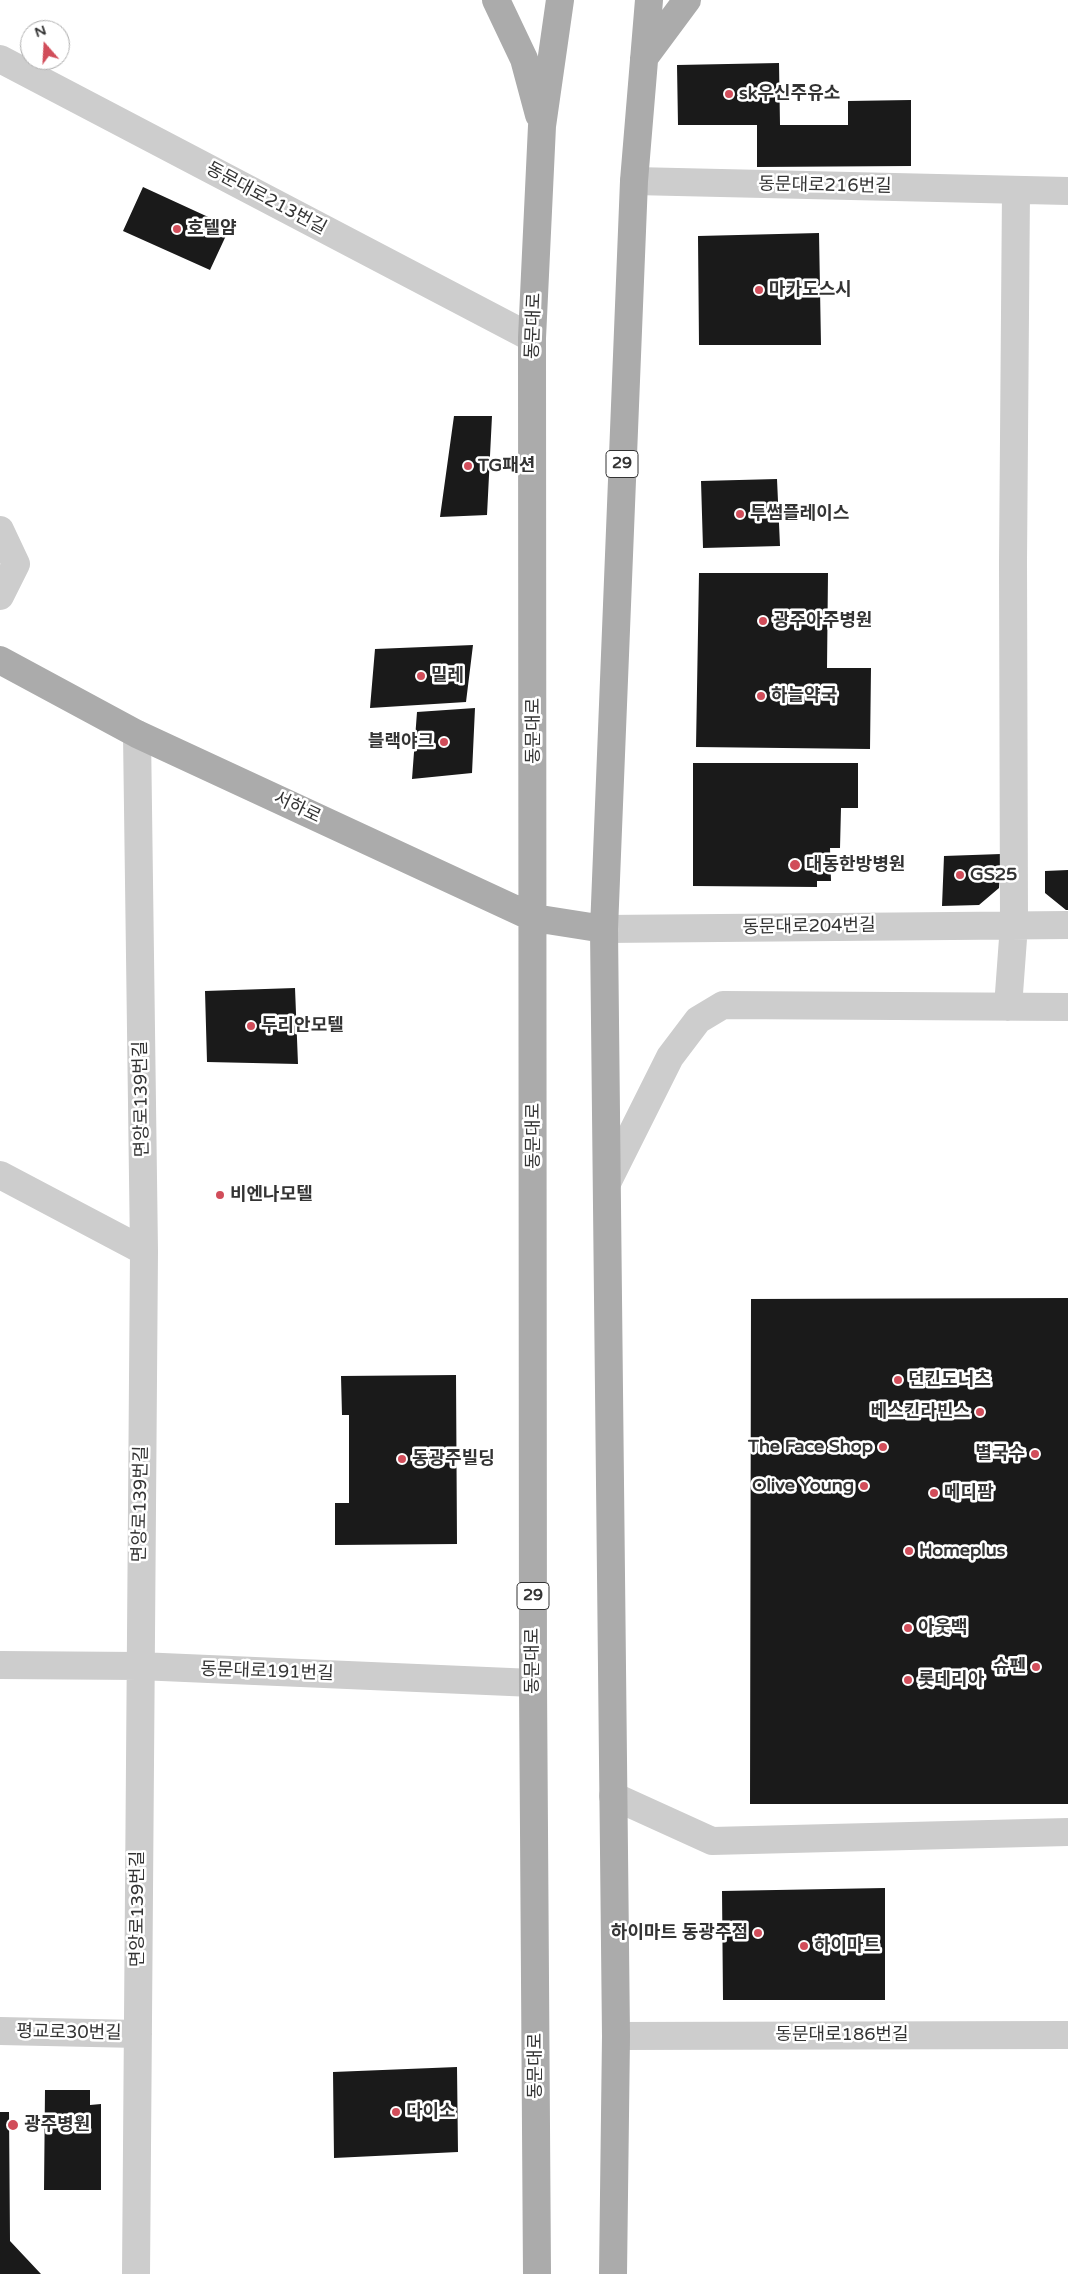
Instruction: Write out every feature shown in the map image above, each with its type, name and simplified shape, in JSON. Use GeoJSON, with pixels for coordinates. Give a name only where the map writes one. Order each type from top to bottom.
{"type":"FeatureCollection","features":[{"type":"Feature","properties":{"kind":"main road"},"geometry":{"type":"LineString","coordinates":[[496,0],[524,59],[542,126]]}},
{"type":"Feature","properties":{"kind":"main road","name":"동문대로"},"geometry":{"type":"LineString","coordinates":[[537,2274],[533,1683],[534,918],[532,338],[542,126],[560,0]]}},
{"type":"Feature","properties":{"kind":"main road","name":"29"},"geometry":{"type":"LineString","coordinates":[[613,2274],[616,2036],[604,929],[634,181],[648,0]]}},
{"type":"Feature","properties":{"kind":"main road"},"geometry":{"type":"LineString","coordinates":[[644,58],[687,0]]}},
{"type":"Feature","properties":{"kind":"main road","name":"서하로"},"geometry":{"type":"LineString","coordinates":[[0,660],[137,734],[534,918],[604,929]]}},
{"type":"Feature","properties":{"kind":"street","name":"동문대로213번길"},"geometry":{"type":"LineString","coordinates":[[0,59],[532,338]]}},
{"type":"Feature","properties":{"kind":"street","name":"동문대로216번길"},"geometry":{"type":"LineString","coordinates":[[634,181],[1068,191]]}},
{"type":"Feature","properties":{"kind":"street"},"geometry":{"type":"LineString","coordinates":[[1008,1007],[1014,925],[1013,562],[1016,190]]}},
{"type":"Feature","properties":{"kind":"street"},"geometry":{"type":"LineString","coordinates":[[0,530],[16,564],[0,596]]}},
{"type":"Feature","properties":{"kind":"street","name":"면앙로139번길"},"geometry":{"type":"LineString","coordinates":[[136,2274],[139,1666],[144,1251],[137,734]]}},
{"type":"Feature","properties":{"kind":"street","name":"동문대로204번길"},"geometry":{"type":"LineString","coordinates":[[604,929],[1068,925]]}},
{"type":"Feature","properties":{"kind":"street"},"geometry":{"type":"LineString","coordinates":[[607,1183],[670,1057],[698,1020],[723,1004],[1068,1007]]}},
{"type":"Feature","properties":{"kind":"street"},"geometry":{"type":"LineString","coordinates":[[0,1175],[144,1251]]}},
{"type":"Feature","properties":{"kind":"street","name":"동문대로191번길"},"geometry":{"type":"LineString","coordinates":[[0,1665],[139,1666],[533,1683]]}},
{"type":"Feature","properties":{"kind":"street"},"geometry":{"type":"LineString","coordinates":[[613,1796],[712,1841],[1068,1832]]}},
{"type":"Feature","properties":{"kind":"street","name":"평교로30번길"},"geometry":{"type":"LineString","coordinates":[[0,2031],[138,2034]]}},
{"type":"Feature","properties":{"kind":"street","name":"동문대로186번길"},"geometry":{"type":"LineString","coordinates":[[616,2036],[1068,2035]]}},
{"type":"Feature","properties":{"kind":"building"},"geometry":{"type":"Polygon","coordinates":[[[779,63],[780,125],[848,125],[848,101],[911,100],[911,166],[757,167],[757,125],[678,125],[677,65],[779,63]]]}},
{"type":"Feature","properties":{"kind":"building","name":"호텔얌"},"geometry":{"type":"Polygon","coordinates":[[[143,187],[230,227],[210,270],[123,231],[143,187]]]}},
{"type":"Feature","properties":{"kind":"building","name":"마카도스시"},"geometry":{"type":"Polygon","coordinates":[[[819,233],[821,345],[699,345],[698,236],[819,233]]]}},
{"type":"Feature","properties":{"kind":"building","name":"TG패션"},"geometry":{"type":"Polygon","coordinates":[[[454,416],[492,416],[487,515],[440,517],[454,416]]]}},
{"type":"Feature","properties":{"kind":"building","name":"투썸플레이스"},"geometry":{"type":"Polygon","coordinates":[[[777,479],[780,546],[703,548],[701,481],[777,479]]]}},
{"type":"Feature","properties":{"kind":"building","name":"광주아주병원"},"geometry":{"type":"Polygon","coordinates":[[[699,573],[828,573],[827,668],[871,668],[870,749],[696,747],[699,573]]]}},
{"type":"Feature","properties":{"kind":"building","name":"밀레"},"geometry":{"type":"Polygon","coordinates":[[[473,645],[466,702],[370,708],[375,649],[473,645]]]}},
{"type":"Feature","properties":{"kind":"building","name":"블랙야크"},"geometry":{"type":"Polygon","coordinates":[[[475,708],[472,773],[412,779],[417,712],[475,708]]]}},
{"type":"Feature","properties":{"kind":"building"},"geometry":{"type":"Polygon","coordinates":[[[693,763],[858,763],[858,808],[841,808],[840,848],[830,848],[831,881],[817,881],[817,887],[693,886],[693,763]]]}},
{"type":"Feature","properties":{"kind":"building"},"geometry":{"type":"Polygon","coordinates":[[[1001,854],[999,888],[979,905],[942,906],[944,856],[1001,854]]]}},
{"type":"Feature","properties":{"kind":"building"},"geometry":{"type":"Polygon","coordinates":[[[1068,870],[1068,910],[1066,910],[1045,893],[1045,871],[1068,870]]]}},
{"type":"Feature","properties":{"kind":"building","name":"두리안모텔"},"geometry":{"type":"Polygon","coordinates":[[[295,988],[298,1064],[207,1062],[205,991],[295,988]]]}},
{"type":"Feature","properties":{"kind":"building","name":"Homeplus"},"geometry":{"type":"Polygon","coordinates":[[[1068,1298],[1068,1804],[750,1804],[751,1299],[1068,1298]]]}},
{"type":"Feature","properties":{"kind":"building","name":"동광주빌딩"},"geometry":{"type":"Polygon","coordinates":[[[456,1375],[457,1544],[335,1545],[335,1503],[349,1503],[349,1415],[342,1415],[341,1376],[456,1375]]]}},
{"type":"Feature","properties":{"kind":"building","name":"하이마트"},"geometry":{"type":"Polygon","coordinates":[[[885,1888],[885,2000],[723,2000],[722,1891],[885,1888]]]}},
{"type":"Feature","properties":{"kind":"building","name":"다이소"},"geometry":{"type":"Polygon","coordinates":[[[457,2067],[458,2152],[334,2158],[333,2072],[457,2067]]]}},
{"type":"Feature","properties":{"kind":"building"},"geometry":{"type":"Polygon","coordinates":[[[45,2090],[90,2090],[90,2105],[101,2104],[101,2190],[44,2190],[45,2090]]]}},
{"type":"Feature","properties":{"kind":"building"},"geometry":{"type":"Polygon","coordinates":[[[0,2112],[9,2112],[10,2241],[41,2274],[0,2274],[0,2112]]]}},
{"type":"Feature","properties":{"kind":"place","name":"sk우신주유소"},"geometry":{"type":"Point","coordinates":[729,94]}},
{"type":"Feature","properties":{"kind":"place","name":"호텔얌"},"geometry":{"type":"Point","coordinates":[177,229]}},
{"type":"Feature","properties":{"kind":"place","name":"마카도스시"},"geometry":{"type":"Point","coordinates":[759,290]}},
{"type":"Feature","properties":{"kind":"place","name":"TG패션"},"geometry":{"type":"Point","coordinates":[468,466]}},
{"type":"Feature","properties":{"kind":"place","name":"투썸플레이스"},"geometry":{"type":"Point","coordinates":[740,514]}},
{"type":"Feature","properties":{"kind":"place","name":"광주아주병원"},"geometry":{"type":"Point","coordinates":[763,621]}},
{"type":"Feature","properties":{"kind":"place","name":"밀레"},"geometry":{"type":"Point","coordinates":[421,676]}},
{"type":"Feature","properties":{"kind":"place","name":"하늘약국"},"geometry":{"type":"Point","coordinates":[761,696]}},
{"type":"Feature","properties":{"kind":"place","name":"블랙야크"},"geometry":{"type":"Point","coordinates":[444,742]}},
{"type":"Feature","properties":{"kind":"place","name":"대동한방병원"},"geometry":{"type":"Point","coordinates":[795,865]}},
{"type":"Feature","properties":{"kind":"place","name":"GS25"},"geometry":{"type":"Point","coordinates":[960,875]}},
{"type":"Feature","properties":{"kind":"place","name":"두리안모텔"},"geometry":{"type":"Point","coordinates":[251,1026]}},
{"type":"Feature","properties":{"kind":"place","name":"비엔나모텔"},"geometry":{"type":"Point","coordinates":[220,1195]}},
{"type":"Feature","properties":{"kind":"place","name":"던킨도너츠"},"geometry":{"type":"Point","coordinates":[898,1380]}},
{"type":"Feature","properties":{"kind":"place","name":"베스킨라빈스"},"geometry":{"type":"Point","coordinates":[980,1412]}},
{"type":"Feature","properties":{"kind":"place","name":"The Face Shop"},"geometry":{"type":"Point","coordinates":[883,1447]}},
{"type":"Feature","properties":{"kind":"place","name":"별국수"},"geometry":{"type":"Point","coordinates":[1035,1454]}},
{"type":"Feature","properties":{"kind":"place","name":"동광주빌딩"},"geometry":{"type":"Point","coordinates":[402,1459]}},
{"type":"Feature","properties":{"kind":"place","name":"Olive Young"},"geometry":{"type":"Point","coordinates":[864,1486]}},
{"type":"Feature","properties":{"kind":"place","name":"메디팜"},"geometry":{"type":"Point","coordinates":[934,1493]}},
{"type":"Feature","properties":{"kind":"place","name":"Homeplus"},"geometry":{"type":"Point","coordinates":[909,1551]}},
{"type":"Feature","properties":{"kind":"place","name":"아웃백"},"geometry":{"type":"Point","coordinates":[908,1628]}},
{"type":"Feature","properties":{"kind":"place","name":"슈펜"},"geometry":{"type":"Point","coordinates":[1036,1667]}},
{"type":"Feature","properties":{"kind":"place","name":"롯데리아"},"geometry":{"type":"Point","coordinates":[908,1680]}},
{"type":"Feature","properties":{"kind":"place","name":"하이마트 동광주점"},"geometry":{"type":"Point","coordinates":[758,1933]}},
{"type":"Feature","properties":{"kind":"place","name":"하이마트"},"geometry":{"type":"Point","coordinates":[804,1946]}},
{"type":"Feature","properties":{"kind":"place","name":"다이소"},"geometry":{"type":"Point","coordinates":[396,2112]}},
{"type":"Feature","properties":{"kind":"place","name":"광주병원"},"geometry":{"type":"Point","coordinates":[13,2125]}}]}
